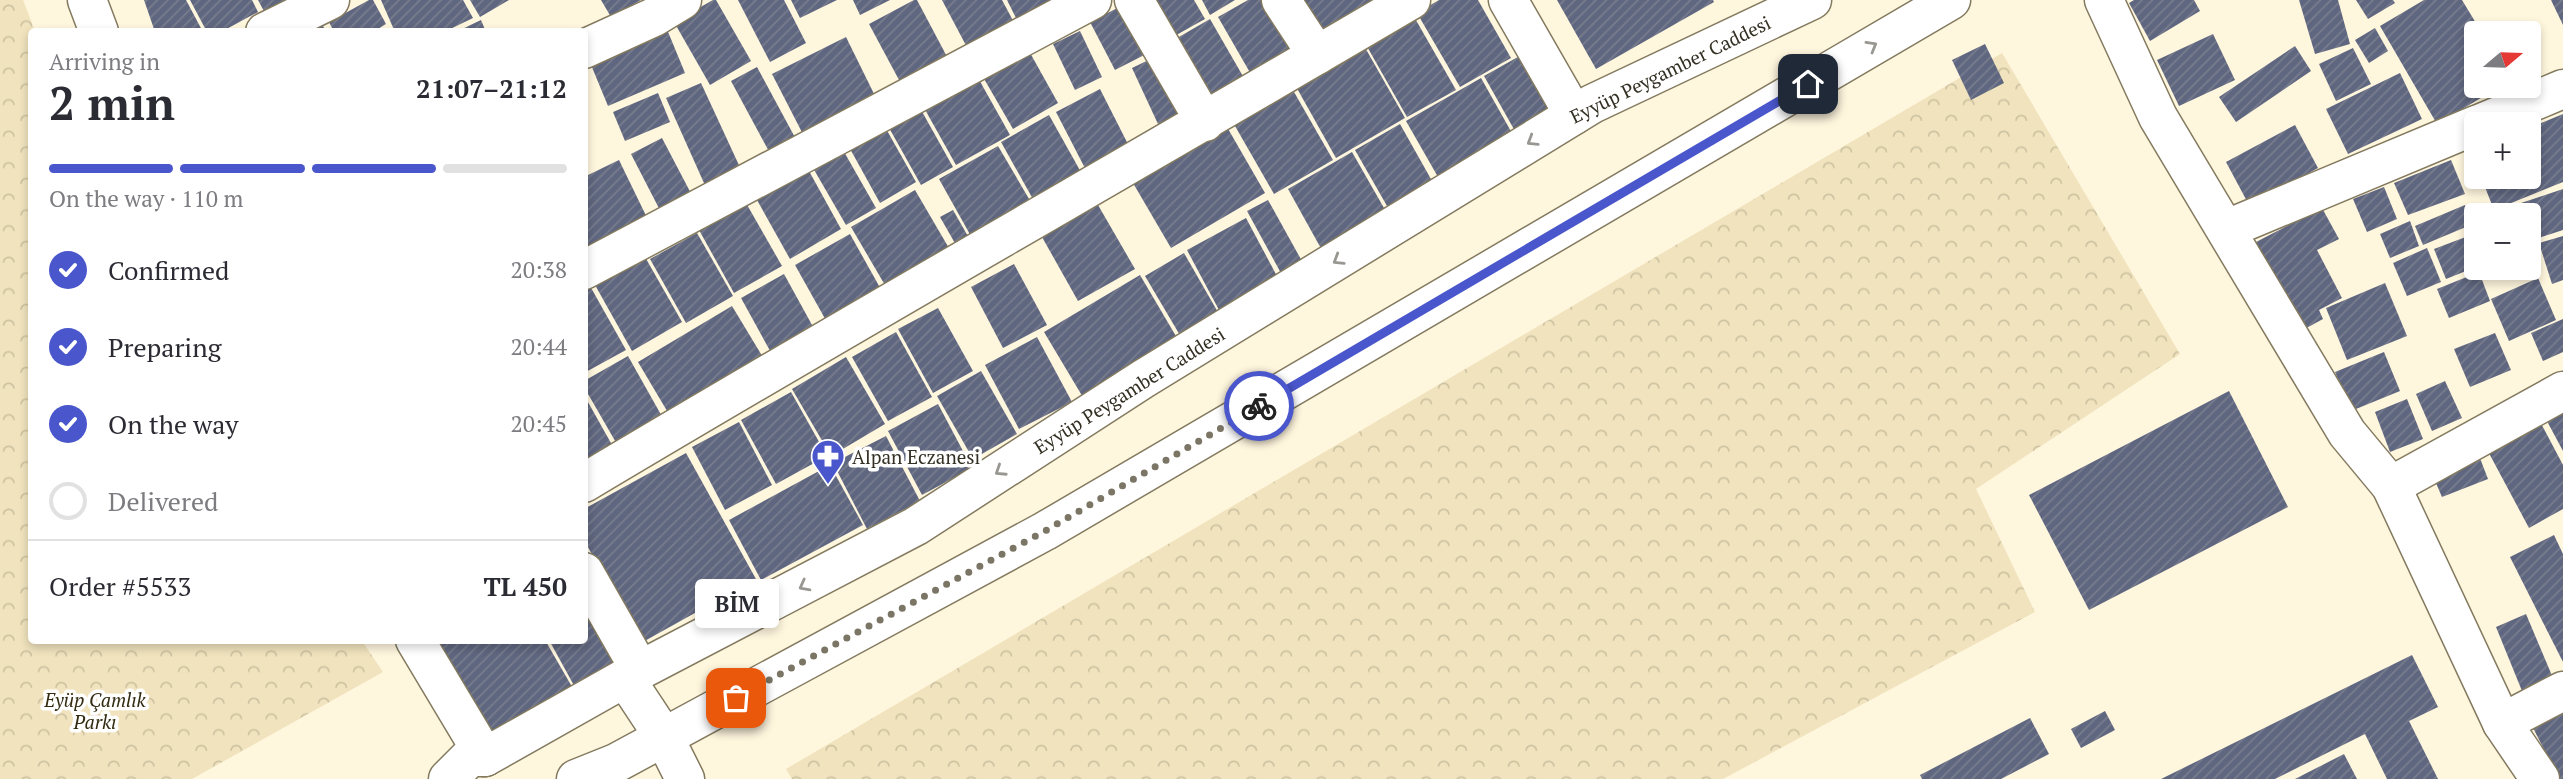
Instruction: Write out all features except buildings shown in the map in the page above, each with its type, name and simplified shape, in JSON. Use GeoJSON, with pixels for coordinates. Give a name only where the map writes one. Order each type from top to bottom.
{"type":"FeatureCollection","features":[{"type":"Feature","properties":{"kind":"street"},"geometry":{"type":"LineString","coordinates":[[88,0],[98,28]]}},
{"type":"Feature","properties":{"kind":"street"},"geometry":{"type":"LineString","coordinates":[[273,28],[330,0]]}},
{"type":"Feature","properties":{"kind":"street"},"geometry":{"type":"LineString","coordinates":[[588,47],[654,18],[682,0]]}},
{"type":"Feature","properties":{"kind":"street"},"geometry":{"type":"LineString","coordinates":[[1134,0],[1205,121]]}},
{"type":"Feature","properties":{"kind":"street"},"geometry":{"type":"LineString","coordinates":[[1281,0],[1317,55]]}},
{"type":"Feature","properties":{"kind":"street"},"geometry":{"type":"LineString","coordinates":[[588,481],[824,340],[1410,0]]}},
{"type":"Feature","properties":{"kind":"street"},"geometry":{"type":"LineString","coordinates":[[1508,0],[1574,115]]}},
{"type":"Feature","properties":{"kind":"street","name":"Eyyüp Peygamber Caddesi"},"geometry":{"type":"LineString","coordinates":[[448,779],[471,755],[485,757],[632,674],[916,526],[1143,379],[1592,104],[1812,0]]}},
{"type":"Feature","properties":{"kind":"street"},"geometry":{"type":"LineString","coordinates":[[576,779],[616,763],[1045,531],[1951,0]]}},
{"type":"Feature","properties":{"kind":"street"},"geometry":{"type":"LineString","coordinates":[[2104,0],[2158,117],[2347,433],[2391,486],[2502,723],[2540,779]]}},
{"type":"Feature","properties":{"kind":"street"},"geometry":{"type":"LineString","coordinates":[[588,268],[1081,3]]}},
{"type":"Feature","properties":{"kind":"street"},"geometry":{"type":"LineString","coordinates":[[2509,112],[2563,89]]}},
{"type":"Feature","properties":{"kind":"street"},"geometry":{"type":"LineString","coordinates":[[2227,229],[2464,131]]}},
{"type":"Feature","properties":{"kind":"street"},"geometry":{"type":"LineString","coordinates":[[2391,486],[2563,390]]}},
{"type":"Feature","properties":{"kind":"street"},"geometry":{"type":"LineString","coordinates":[[588,580],[685,779]]}},
{"type":"Feature","properties":{"kind":"street"},"geometry":{"type":"LineString","coordinates":[[417,644],[485,757]]}},
{"type":"Feature","properties":{"kind":"street"},"geometry":{"type":"LineString","coordinates":[[2502,723],[2563,691]]}},
{"type":"Feature","properties":{"kind":"green space","name":"Eyüp Çamlık Parkı"},"geometry":{"type":"Polygon","coordinates":[[[0,0],[23,0],[34,28],[28,28],[28,644],[364,644],[383,672],[192,779],[0,779],[0,0]]]}},
{"type":"Feature","properties":{"kind":"green space"},"geometry":{"type":"Polygon","coordinates":[[[2002,53],[2180,354],[1976,489],[2035,612],[1723,779],[792,779],[786,769],[2002,53]]]}},
{"type":"Feature","properties":{"kind":"way so far"},"geometry":{"type":"LineString","coordinates":[[736,698],[1045,531],[1259,406]]}},
{"type":"Feature","properties":{"kind":"place","name":"Alpan Eczanesi"},"geometry":{"type":"Point","coordinates":[828,486]}},
{"type":"Feature","properties":{"kind":"place","name":"BİM"},"geometry":{"type":"Point","coordinates":[736,698]}},
{"type":"Feature","properties":{"kind":"route"},"geometry":{"type":"LineString","coordinates":[[1259,406],[1808,84]]}}]}
